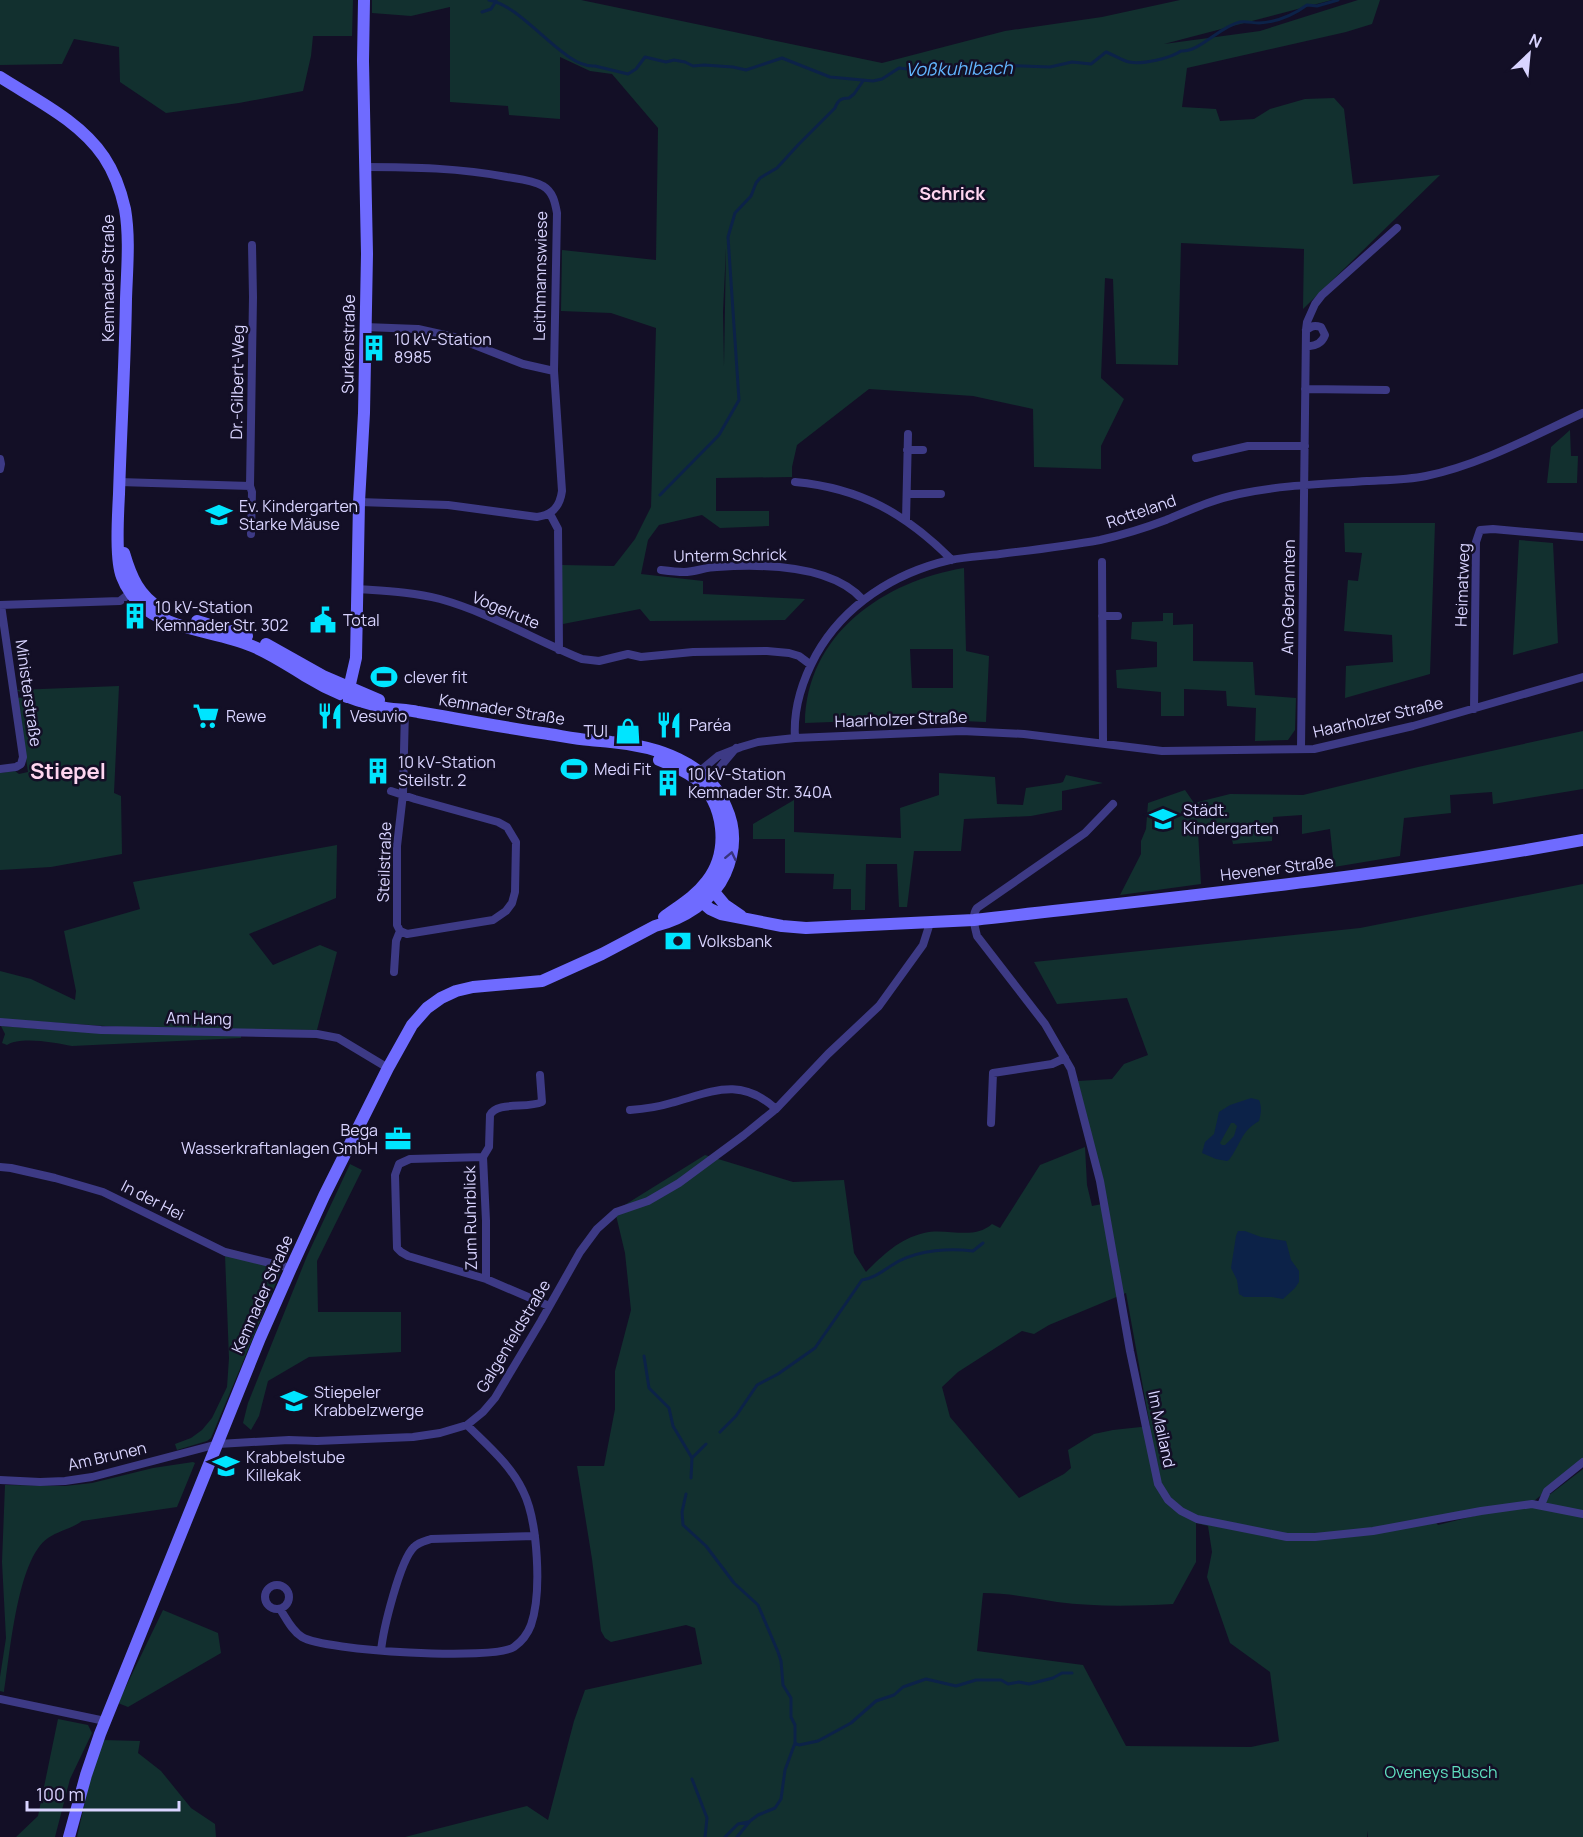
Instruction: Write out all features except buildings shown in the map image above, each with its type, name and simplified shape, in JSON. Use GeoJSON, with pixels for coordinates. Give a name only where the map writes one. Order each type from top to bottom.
{"type":"FeatureCollection","features":[{"type":"Feature","properties":{"kind":"main road","name":"Surkenstraße"},"geometry":{"type":"LineString","coordinates":[[348,693],[356,658],[359,502],[364,413],[367,254],[364,0]]}},
{"type":"Feature","properties":{"kind":"main road","name":"Kemnader Straße"},"geometry":{"type":"LineString","coordinates":[[0,76],[66,120],[87,137],[110,168],[121,193],[127,226],[127,262],[119,482],[120,571],[134,591],[151,613],[163,619],[241,637],[320,684],[380,707],[593,741],[660,760],[687,773],[703,777],[711,798],[734,835],[733,851],[715,892],[703,903],[655,926]]}},
{"type":"Feature","properties":{"kind":"main road","name":"Kemnader Straße"},"geometry":{"type":"LineString","coordinates":[[69,1837],[86,1774],[105,1720],[260,1338],[324,1196],[405,1037],[421,1013],[448,995],[468,988],[542,981],[655,926],[709,880],[718,860],[725,819]]}},
{"type":"Feature","properties":{"kind":"main road","name":"Hevener Straße"},"geometry":{"type":"LineString","coordinates":[[703,903],[721,914],[782,926],[806,928],[974,920],[1371,874],[1583,840]]}},
{"type":"Feature","properties":{"kind":"main road"},"geometry":{"type":"LineString","coordinates":[[703,903],[701,889],[715,892]]}},
{"type":"Feature","properties":{"kind":"main road","name":"Hevener Straße"},"geometry":{"type":"LineString","coordinates":[[715,892],[725,905],[744,918]]}},
{"type":"Feature","properties":{"kind":"street","name":"Leithmannswiese"},"geometry":{"type":"LineString","coordinates":[[365,167],[430,168],[484,173],[530,181],[551,193],[556,202],[554,371],[562,491],[557,507],[550,514]]}},
{"type":"Feature","properties":{"kind":"street","name":"Am Gebrannten"},"geometry":{"type":"LineString","coordinates":[[1301,748],[1307,322],[1315,304],[1322,296],[1397,228]]}},
{"type":"Feature","properties":{"kind":"street","name":"Dr.-Gilbert-Weg"},"geometry":{"type":"LineString","coordinates":[[251,534],[252,492],[250,486],[256,280],[252,245]]}},
{"type":"Feature","properties":{"kind":"street"},"geometry":{"type":"LineString","coordinates":[[1306,330],[1316,325],[1325,335],[1321,342],[1312,347],[1306,346]]}},
{"type":"Feature","properties":{"kind":"street","name":"Leithmannswiese"},"geometry":{"type":"LineString","coordinates":[[365,327],[418,329],[454,337],[523,364],[554,371]]}},
{"type":"Feature","properties":{"kind":"street"},"geometry":{"type":"LineString","coordinates":[[1305,389],[1386,390]]}},
{"type":"Feature","properties":{"kind":"street","name":"Rotteland"},"geometry":{"type":"LineString","coordinates":[[795,738],[796,708],[802,687],[811,665],[833,629],[863,600],[902,576],[952,560],[1102,539],[1133,531],[1238,494],[1304,485],[1426,476],[1465,466],[1583,413]]}},
{"type":"Feature","properties":{"kind":"street"},"geometry":{"type":"LineString","coordinates":[[906,520],[908,434]]}},
{"type":"Feature","properties":{"kind":"street"},"geometry":{"type":"LineString","coordinates":[[1196,458],[1248,446],[1305,446]]}},
{"type":"Feature","properties":{"kind":"street"},"geometry":{"type":"LineString","coordinates":[[907,450],[923,450]]}},
{"type":"Feature","properties":{"kind":"street"},"geometry":{"type":"LineString","coordinates":[[0,459],[0,469]]}},
{"type":"Feature","properties":{"kind":"street"},"geometry":{"type":"LineString","coordinates":[[119,482],[250,486]]}},
{"type":"Feature","properties":{"kind":"street"},"geometry":{"type":"LineString","coordinates":[[795,482],[813,484],[863,497],[906,520],[929,537],[952,560]]}},
{"type":"Feature","properties":{"kind":"street"},"geometry":{"type":"LineString","coordinates":[[907,494],[941,494]]}},
{"type":"Feature","properties":{"kind":"street"},"geometry":{"type":"LineString","coordinates":[[359,502],[448,505],[537,517],[550,514],[558,529],[560,650]]}},
{"type":"Feature","properties":{"kind":"street","name":"Heimatweg"},"geometry":{"type":"LineString","coordinates":[[1474,709],[1476,542],[1480,530],[1493,529],[1583,537]]}},
{"type":"Feature","properties":{"kind":"street"},"geometry":{"type":"LineString","coordinates":[[1102,562],[1103,743]]}},
{"type":"Feature","properties":{"kind":"street","name":"Unterm Schrick"},"geometry":{"type":"LineString","coordinates":[[661,570],[685,572],[715,567],[791,568],[809,571],[844,583],[863,600]]}},
{"type":"Feature","properties":{"kind":"street","name":"Vogelrute"},"geometry":{"type":"LineString","coordinates":[[357,589],[411,593],[441,600],[478,613],[582,659],[599,661],[628,654],[641,657],[693,652],[767,651],[789,652],[811,665]]}},
{"type":"Feature","properties":{"kind":"street","name":"Ministerstraße"},"geometry":{"type":"LineString","coordinates":[[0,769],[16,767],[21,764],[23,757],[1,605],[120,601],[134,591]]}},
{"type":"Feature","properties":{"kind":"street"},"geometry":{"type":"LineString","coordinates":[[1102,616],[1118,616]]}},
{"type":"Feature","properties":{"kind":"street","name":"Haarholzer Straße"},"geometry":{"type":"LineString","coordinates":[[703,777],[736,748],[758,742],[795,738],[962,731],[1024,734],[1162,751],[1314,749],[1413,726],[1583,677]]}},
{"type":"Feature","properties":{"kind":"street","name":"Steilstraße"},"geometry":{"type":"LineString","coordinates":[[394,972],[396,941],[400,931],[397,925],[397,846],[403,794],[405,710]]}},
{"type":"Feature","properties":{"kind":"street"},"geometry":{"type":"LineString","coordinates":[[391,791],[415,800],[498,822],[507,827],[516,842],[516,892],[506,911],[493,920],[407,934],[400,931]]}},
{"type":"Feature","properties":{"kind":"street"},"geometry":{"type":"LineString","coordinates":[[974,920],[974,912],[977,908],[1085,833],[1113,804]]}},
{"type":"Feature","properties":{"kind":"street","name":"Im Mailand"},"geometry":{"type":"LineString","coordinates":[[974,920],[977,936],[1045,1024],[1071,1069],[1100,1181],[1144,1421],[1158,1484],[1168,1500],[1181,1511],[1197,1519],[1264,1533],[1301,1537],[1373,1531],[1532,1504],[1583,1514]]}},
{"type":"Feature","properties":{"kind":"street","name":"Galgenfeldstraße"},"geometry":{"type":"LineString","coordinates":[[218,1444],[413,1437],[440,1433],[467,1425],[495,1398],[580,1252],[605,1221],[616,1212],[648,1201],[673,1186],[744,1135],[776,1108],[879,1006],[923,945],[930,923]]}},
{"type":"Feature","properties":{"kind":"street","name":"Am Hang"},"geometry":{"type":"LineString","coordinates":[[0,1022],[100,1030],[317,1034],[338,1038],[388,1068]]}},
{"type":"Feature","properties":{"kind":"street"},"geometry":{"type":"LineString","coordinates":[[991,1123],[993,1073],[1052,1064],[1065,1058]]}},
{"type":"Feature","properties":{"kind":"street","name":"Zum Ruhrblick"},"geometry":{"type":"LineString","coordinates":[[486,1279],[487,1233],[483,1157],[489,1147],[491,1111],[498,1107],[531,1106],[542,1102],[540,1075]]}},
{"type":"Feature","properties":{"kind":"street"},"geometry":{"type":"LineString","coordinates":[[630,1110],[648,1108],[725,1089],[754,1093],[776,1108]]}},
{"type":"Feature","properties":{"kind":"street","name":"Zum Ruhrblick"},"geometry":{"type":"LineString","coordinates":[[483,1157],[410,1159],[399,1164],[395,1175],[397,1248],[408,1256],[486,1279],[549,1306]]}},
{"type":"Feature","properties":{"kind":"street","name":"In der Hei"},"geometry":{"type":"LineString","coordinates":[[0,1167],[55,1178],[103,1192],[225,1252],[291,1268]]}},
{"type":"Feature","properties":{"kind":"street"},"geometry":{"type":"LineString","coordinates":[[280,1609],[293,1629],[302,1637],[317,1643],[346,1648],[436,1653],[502,1651],[513,1648],[524,1638],[530,1627],[535,1607],[537,1566],[532,1516],[523,1491],[505,1464],[467,1425]]}},
{"type":"Feature","properties":{"kind":"street","name":"Am Brunen"},"geometry":{"type":"LineString","coordinates":[[0,1480],[40,1482],[92,1477],[218,1444]]}},
{"type":"Feature","properties":{"kind":"street"},"geometry":{"type":"LineString","coordinates":[[1541,1505],[1547,1491],[1583,1462]]}},
{"type":"Feature","properties":{"kind":"street"},"geometry":{"type":"LineString","coordinates":[[381,1651],[383,1634],[405,1562],[414,1547],[431,1539],[535,1536]]}},
{"type":"Feature","properties":{"kind":"street"},"geometry":{"type":"LineString","coordinates":[[0,1699],[105,1720]]}},
{"type":"Feature","properties":{"kind":"green space"},"geometry":{"type":"Polygon","coordinates":[[[0,0],[353,0],[352,36],[313,36],[303,91],[166,113],[120,82],[119,47],[74,39],[62,64],[0,65],[0,0]]]}},
{"type":"Feature","properties":{"kind":"green space"},"geometry":{"type":"Polygon","coordinates":[[[372,0],[581,0],[882,63],[1005,31],[1102,17],[1180,0],[1332,0],[1164,44],[1260,31],[1358,0],[1380,0],[1372,24],[1187,68],[1182,107],[1216,109],[1220,121],[1254,119],[1270,109],[1305,99],[1334,98],[1344,109],[1353,184],[1440,175],[1303,309],[1304,249],[1181,243],[1178,365],[1116,364],[1113,279],[1105,278],[1101,378],[1124,399],[1101,446],[1101,469],[1034,467],[1033,409],[973,396],[869,389],[797,445],[792,477],[716,478],[716,511],[769,511],[769,526],[720,528],[702,515],[659,525],[648,540],[641,574],[703,581],[703,594],[805,599],[785,620],[650,621],[640,609],[563,624],[560,599],[562,565],[614,566],[635,539],[651,507],[656,328],[611,313],[561,311],[562,250],[656,260],[658,128],[612,74],[590,71],[560,57],[560,119],[509,115],[508,106],[450,102],[450,7],[411,16],[372,13],[372,0]],[[726,248],[723,312],[724,367],[726,248]]]}},
{"type":"Feature","properties":{"kind":"green space"},"geometry":{"type":"Polygon","coordinates":[[[1570,430],[1571,456],[1578,456],[1577,483],[1547,483],[1551,447],[1570,430]]]}},
{"type":"Feature","properties":{"kind":"green space"},"geometry":{"type":"Polygon","coordinates":[[[1344,523],[1435,523],[1430,674],[1345,698],[1346,666],[1393,662],[1392,635],[1344,631],[1348,580],[1358,581],[1362,553],[1345,552],[1344,523]]]}},
{"type":"Feature","properties":{"kind":"green space"},"geometry":{"type":"Polygon","coordinates":[[[1519,540],[1553,543],[1558,643],[1513,655],[1519,540]]]}},
{"type":"Feature","properties":{"kind":"green space"},"geometry":{"type":"Polygon","coordinates":[[[964,568],[966,651],[989,656],[986,722],[913,719],[805,723],[809,691],[819,663],[835,638],[855,617],[879,599],[906,585],[964,568]],[[910,649],[912,688],[953,688],[953,649],[910,649]]]}},
{"type":"Feature","properties":{"kind":"green space"},"geometry":{"type":"Polygon","coordinates":[[[1163,613],[1173,613],[1173,625],[1193,624],[1193,661],[1253,662],[1255,695],[1296,698],[1295,730],[1288,740],[1255,741],[1256,708],[1227,706],[1226,691],[1184,689],[1184,716],[1161,716],[1161,692],[1117,688],[1116,670],[1157,667],[1157,642],[1131,639],[1132,622],[1163,621],[1163,613]]]}},
{"type":"Feature","properties":{"kind":"green space"},"geometry":{"type":"Polygon","coordinates":[[[119,686],[114,793],[121,796],[122,854],[51,867],[0,870],[0,773],[28,772],[17,698],[25,697],[25,694],[16,690],[119,686]]]}},
{"type":"Feature","properties":{"kind":"green space"},"geometry":{"type":"Polygon","coordinates":[[[1583,731],[1583,789],[1493,804],[1492,792],[1450,795],[1451,813],[1404,818],[1400,856],[1334,867],[1330,829],[1302,834],[1302,815],[1273,817],[1272,841],[1233,844],[1229,825],[1198,831],[1201,884],[1120,895],[1141,854],[1148,803],[1185,790],[1194,803],[1230,794],[1303,795],[1583,731]]]}},
{"type":"Feature","properties":{"kind":"green space"},"geometry":{"type":"Polygon","coordinates":[[[939,773],[995,777],[997,804],[1023,805],[1026,788],[1060,783],[1066,775],[1103,783],[1062,791],[1062,810],[1031,816],[964,819],[961,851],[914,851],[907,907],[899,907],[897,864],[866,864],[865,910],[851,910],[851,889],[833,889],[834,874],[785,873],[785,839],[753,839],[753,824],[794,800],[794,832],[901,838],[900,808],[939,795],[939,773]]]}},
{"type":"Feature","properties":{"kind":"green space"},"geometry":{"type":"Polygon","coordinates":[[[337,845],[336,898],[249,934],[273,965],[320,945],[337,952],[317,1030],[135,1028],[0,1019],[0,971],[31,979],[75,1000],[76,991],[64,931],[140,909],[133,882],[337,845]]]}},
{"type":"Feature","properties":{"kind":"green space","name":"Oveneys Busch"},"geometry":{"type":"Polygon","coordinates":[[[1583,884],[1583,1461],[1534,1501],[1431,1517],[1438,1525],[1482,1514],[1535,1506],[1583,1469],[1583,1837],[1368,1837],[1368,1831],[1367,1837],[405,1837],[527,1806],[548,1820],[574,1721],[585,1690],[702,1664],[695,1628],[686,1625],[611,1642],[601,1631],[577,1466],[604,1466],[615,1409],[615,1371],[631,1310],[625,1253],[615,1211],[705,1155],[793,1182],[844,1180],[854,1253],[866,1272],[892,1248],[924,1233],[976,1232],[992,1224],[1000,1228],[1040,1165],[1085,1147],[1087,1185],[1092,1206],[1107,1203],[1078,1081],[1112,1079],[1124,1064],[1148,1055],[1127,998],[1057,1004],[1034,962],[1360,928],[1583,884]],[[1126,1293],[1049,1325],[1034,1334],[1022,1331],[958,1372],[942,1387],[950,1417],[1019,1498],[1064,1474],[1071,1468],[1068,1450],[1094,1434],[1150,1426],[1126,1293]],[[1196,1523],[1196,1562],[1173,1604],[1086,1605],[983,1593],[977,1651],[1083,1665],[1126,1746],[1251,1747],[1279,1741],[1270,1672],[1230,1643],[1207,1577],[1212,1552],[1208,1526],[1196,1523]]]}},
{"type":"Feature","properties":{"kind":"green space"},"geometry":{"type":"Polygon","coordinates":[[[1,1026],[121,1033],[241,1035],[241,1038],[72,1046],[21,1041],[7,1045],[2,1043],[5,1034],[1,1026]]]}},
{"type":"Feature","properties":{"kind":"green space"},"geometry":{"type":"Polygon","coordinates":[[[350,1164],[362,1170],[317,1261],[318,1312],[401,1312],[401,1352],[309,1357],[268,1381],[259,1416],[251,1430],[243,1423],[248,1403],[307,1256],[350,1164]]]}},
{"type":"Feature","properties":{"kind":"green space"},"geometry":{"type":"Polygon","coordinates":[[[225,1255],[276,1266],[280,1270],[279,1276],[211,1438],[177,1450],[175,1444],[191,1438],[212,1418],[227,1387],[229,1358],[225,1255]]]}},
{"type":"Feature","properties":{"kind":"green space"},"geometry":{"type":"Polygon","coordinates":[[[195,1463],[177,1507],[82,1521],[48,1538],[37,1549],[22,1586],[12,1633],[4,1692],[0,1691],[6,1638],[2,1562],[5,1485],[65,1486],[92,1483],[153,1468],[195,1463]]]}},
{"type":"Feature","properties":{"kind":"green space"},"geometry":{"type":"Polygon","coordinates":[[[163,1610],[218,1633],[221,1653],[128,1707],[118,1703],[163,1610]]]}},
{"type":"Feature","properties":{"kind":"green space"},"geometry":{"type":"Polygon","coordinates":[[[58,1719],[88,1725],[92,1733],[70,1779],[55,1837],[16,1837],[38,1816],[58,1719]]]}},
{"type":"Feature","properties":{"kind":"green space"},"geometry":{"type":"Polygon","coordinates":[[[103,1740],[140,1741],[138,1753],[161,1771],[191,1808],[215,1824],[216,1837],[77,1837],[89,1784],[103,1740]]]}},
{"type":"Feature","properties":{"kind":"water"},"geometry":{"type":"Polygon","coordinates":[[[1251,1098],[1259,1100],[1261,1110],[1259,1121],[1248,1129],[1227,1161],[1202,1153],[1205,1142],[1214,1134],[1219,1112],[1230,1105],[1251,1098]],[[1231,1123],[1220,1143],[1222,1145],[1234,1136],[1237,1126],[1231,1123]]]}},
{"type":"Feature","properties":{"kind":"water"},"geometry":{"type":"Polygon","coordinates":[[[1238,1231],[1286,1241],[1291,1260],[1299,1271],[1299,1282],[1283,1299],[1244,1297],[1239,1294],[1237,1280],[1231,1268],[1238,1231]]]}},
{"type":"Feature","properties":{"kind":"waterway","name":"Voßkuhlbach"},"geometry":{"type":"LineString","coordinates":[[489,0],[516,13],[570,58],[583,64],[628,74],[636,69],[645,57],[666,62],[674,60],[685,62],[693,66],[733,67],[746,70],[782,58],[830,77],[873,81],[882,79],[899,68],[924,71],[983,68],[993,65],[1050,67],[1072,62],[1091,64],[1106,52],[1129,62],[1149,62],[1195,47],[1233,24],[1279,20],[1307,5],[1317,6],[1338,0]]}},
{"type":"Feature","properties":{"kind":"waterway"},"geometry":{"type":"LineString","coordinates":[[482,12],[491,9],[496,1]]}},
{"type":"Feature","properties":{"kind":"waterway"},"geometry":{"type":"LineString","coordinates":[[660,495],[719,435],[739,400],[728,237],[735,213],[751,196],[760,178],[777,168],[835,108],[839,101],[854,94],[863,81]]}},
{"type":"Feature","properties":{"kind":"waterway"},"geometry":{"type":"LineString","coordinates":[[720,1432],[736,1416],[757,1385],[778,1374],[815,1348],[862,1280],[916,1254],[945,1250],[973,1251],[983,1243]]}},
{"type":"Feature","properties":{"kind":"waterway"},"geometry":{"type":"LineString","coordinates":[[644,1356],[649,1388],[669,1408],[673,1426],[692,1458]]}},
{"type":"Feature","properties":{"kind":"waterway"},"geometry":{"type":"LineString","coordinates":[[692,1458],[706,1444]]}},
{"type":"Feature","properties":{"kind":"waterway"},"geometry":{"type":"LineString","coordinates":[[691,1478],[692,1458]]}},
{"type":"Feature","properties":{"kind":"waterway"},"geometry":{"type":"LineString","coordinates":[[686,1494],[682,1512],[683,1525],[706,1546],[734,1583],[758,1605],[781,1661],[783,1685],[791,1698],[795,1743],[785,1770],[781,1799],[775,1808],[750,1821],[737,1837]]}},
{"type":"Feature","properties":{"kind":"waterway"},"geometry":{"type":"LineString","coordinates":[[795,1743],[799,1745],[818,1741],[851,1723],[876,1701],[894,1695],[903,1687],[926,1679],[956,1686],[976,1680],[1001,1680],[1008,1684],[1019,1682],[1029,1684],[1053,1678],[1062,1673],[1072,1673]]}},
{"type":"Feature","properties":{"kind":"waterway"},"geometry":{"type":"LineString","coordinates":[[692,1779],[707,1818],[705,1837]]}},
{"type":"Feature","properties":{"kind":"waterway"},"geometry":{"type":"LineString","coordinates":[[725,1837],[738,1824],[748,1822]]}},
{"type":"Feature","properties":{"kind":"place","name":"10 kV-Station 8985"},"geometry":{"type":"Point","coordinates":[374,348]}},
{"type":"Feature","properties":{"kind":"place","name":"Ev. Kindergarten Starke Mäuse"},"geometry":{"type":"Point","coordinates":[219,515]}},
{"type":"Feature","properties":{"kind":"place","name":"10 kV-Station Kemnader Str. 302"},"geometry":{"type":"Point","coordinates":[135,616]}},
{"type":"Feature","properties":{"kind":"place","name":"Total"},"geometry":{"type":"Point","coordinates":[323,620]}},
{"type":"Feature","properties":{"kind":"place","name":"clever fit"},"geometry":{"type":"Point","coordinates":[384,677]}},
{"type":"Feature","properties":{"kind":"place","name":"Rewe"},"geometry":{"type":"Point","coordinates":[206,716]}},
{"type":"Feature","properties":{"kind":"place","name":"Vesuvio"},"geometry":{"type":"Point","coordinates":[330,716]}},
{"type":"Feature","properties":{"kind":"place","name":"Paréa"},"geometry":{"type":"Point","coordinates":[669,725]}},
{"type":"Feature","properties":{"kind":"place","name":"TUI"},"geometry":{"type":"Point","coordinates":[628,731]}},
{"type":"Feature","properties":{"kind":"place","name":"Medi Fit"},"geometry":{"type":"Point","coordinates":[574,769]}},
{"type":"Feature","properties":{"kind":"place","name":"10 kV-Station Steilstr. 2"},"geometry":{"type":"Point","coordinates":[378,771]}},
{"type":"Feature","properties":{"kind":"place","name":"10 kV-Station Kemnader Str. 340A"},"geometry":{"type":"Point","coordinates":[668,783]}},
{"type":"Feature","properties":{"kind":"place","name":"Städt. Kindergarten"},"geometry":{"type":"Point","coordinates":[1163,819]}},
{"type":"Feature","properties":{"kind":"place","name":"Volksbank"},"geometry":{"type":"Point","coordinates":[678,941]}},
{"type":"Feature","properties":{"kind":"place","name":"Bega Wasserkraftanlagen GmbH"},"geometry":{"type":"Point","coordinates":[398,1139]}},
{"type":"Feature","properties":{"kind":"place","name":"Stiepeler Krabbelzwerge"},"geometry":{"type":"Point","coordinates":[294,1401]}},
{"type":"Feature","properties":{"kind":"place","name":"Krabbelstube Killekak"},"geometry":{"type":"Point","coordinates":[226,1466]}},
{"type":"Feature","properties":{"kind":"district","name":"Schrick"},"geometry":{"type":"Point","coordinates":[952,193]}},
{"type":"Feature","properties":{"kind":"district","name":"Stiepel"},"geometry":{"type":"Point","coordinates":[68,771]}}]}
